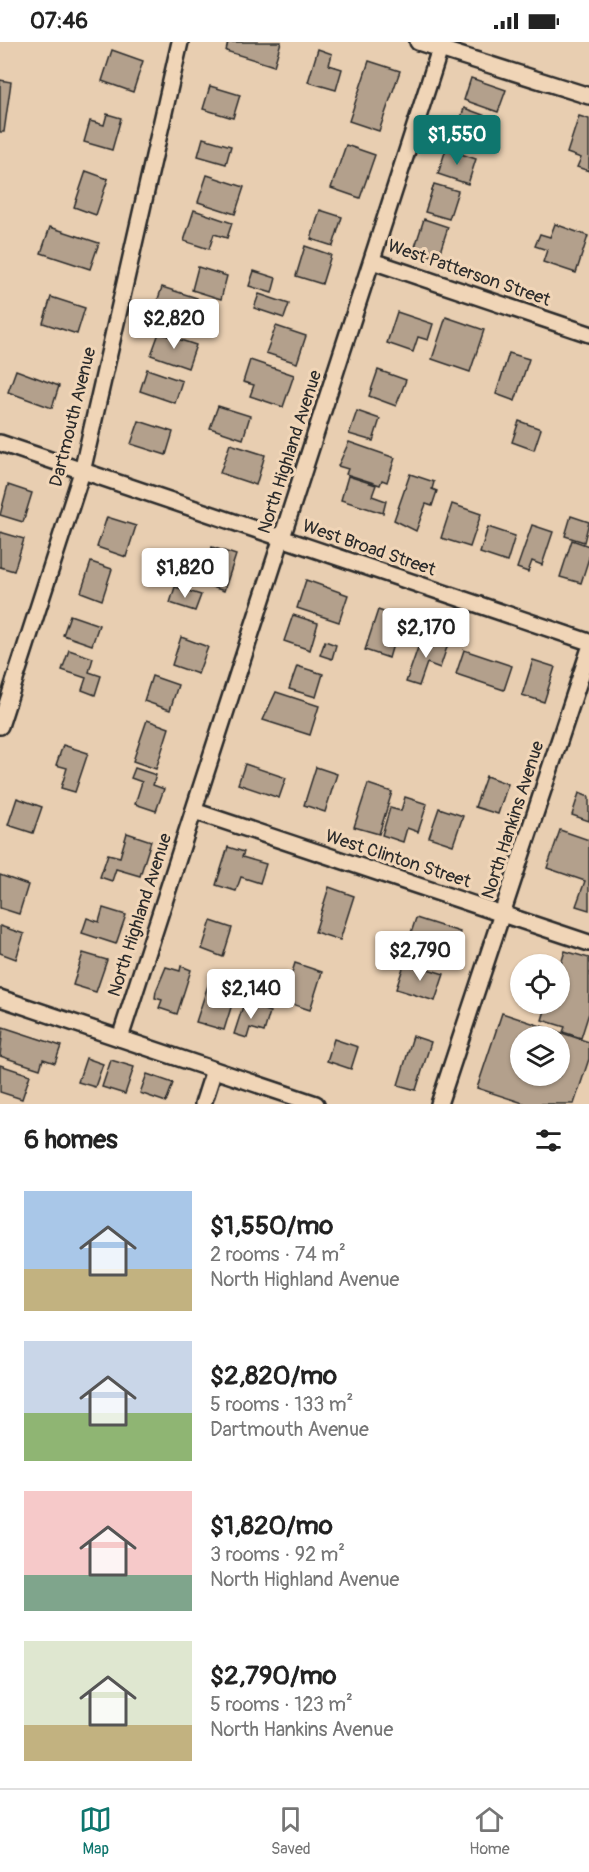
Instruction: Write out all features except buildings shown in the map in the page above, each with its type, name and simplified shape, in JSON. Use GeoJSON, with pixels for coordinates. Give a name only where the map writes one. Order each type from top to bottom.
{"type":"FeatureCollection","features":[{"type":"Feature","properties":{"kind":"street","name":"Dartmouth Avenue"},"geometry":{"type":"LineString","coordinates":[[0,726],[82,472],[180,42]]}},
{"type":"Feature","properties":{"kind":"street"},"geometry":{"type":"LineString","coordinates":[[418,42],[589,96]]}},
{"type":"Feature","properties":{"kind":"street","name":"North Highland Avenue"},"geometry":{"type":"LineString","coordinates":[[120,1038],[440,49]]}},
{"type":"Feature","properties":{"kind":"street","name":"West Patterson Street"},"geometry":{"type":"LineString","coordinates":[[372,261],[589,334]]}},
{"type":"Feature","properties":{"kind":"street","name":"West Broad Street"},"geometry":{"type":"LineString","coordinates":[[0,443],[589,642]]}},
{"type":"Feature","properties":{"kind":"street","name":"North Hankins Avenue"},"geometry":{"type":"LineString","coordinates":[[439,1104],[589,651]]}},
{"type":"Feature","properties":{"kind":"street","name":"West Clinton Street"},"geometry":{"type":"LineString","coordinates":[[194,811],[589,943]]}},
{"type":"Feature","properties":{"kind":"street"},"geometry":{"type":"LineString","coordinates":[[0,998],[316,1104]]}},
{"type":"Feature","properties":{"kind":"street"},"geometry":{"type":"LineString","coordinates":[[203,1104],[214,1070]]}}]}
